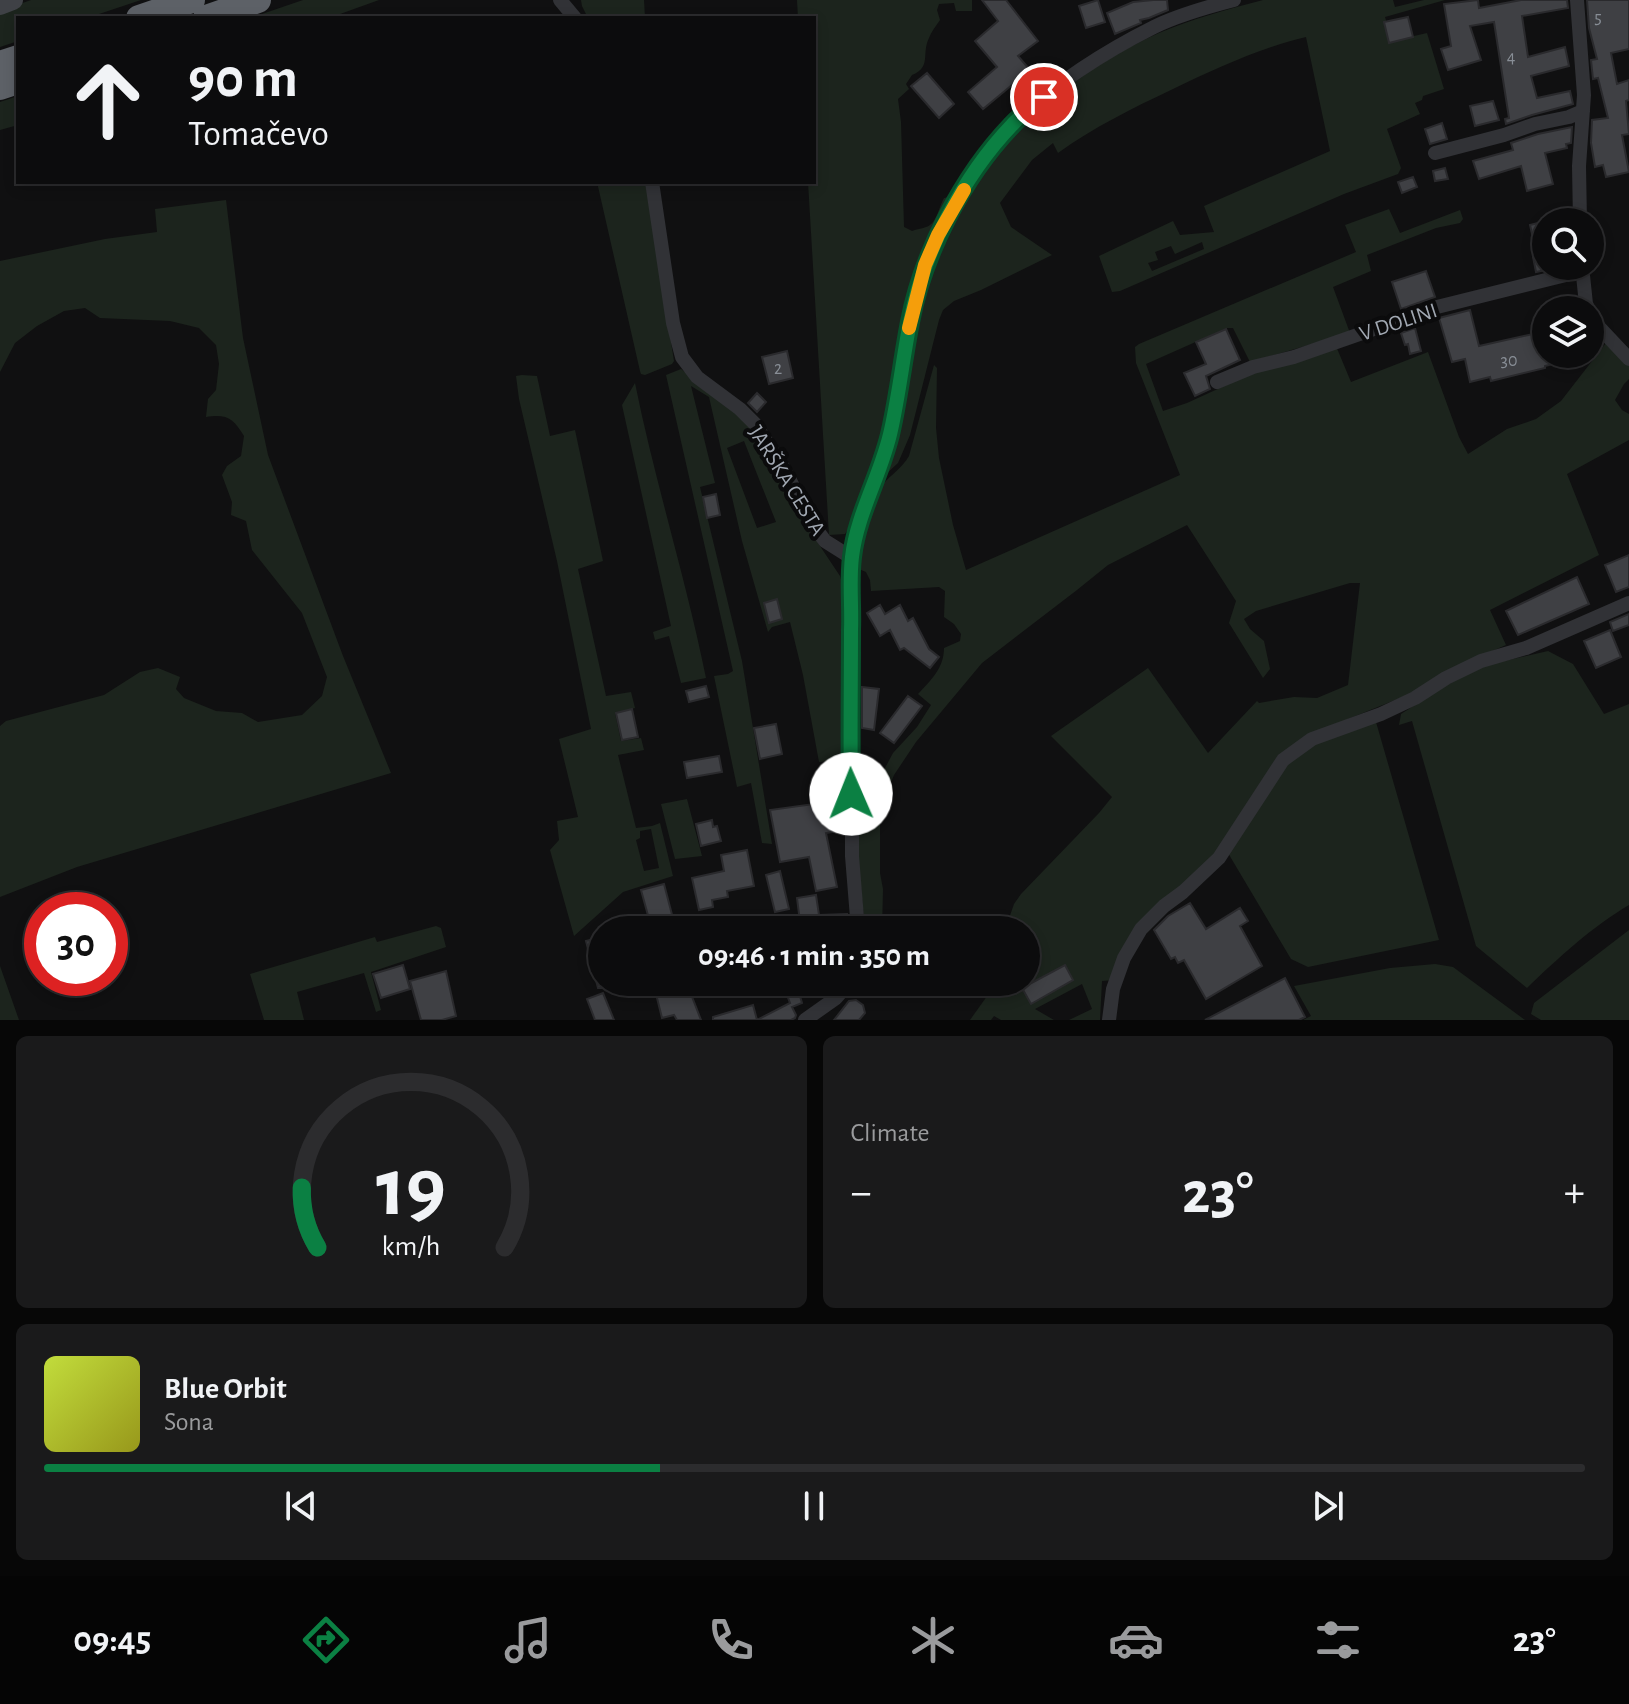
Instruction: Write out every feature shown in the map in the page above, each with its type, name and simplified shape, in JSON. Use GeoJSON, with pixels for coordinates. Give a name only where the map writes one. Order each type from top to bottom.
{"type":"FeatureCollection","features":[{"type":"Feature","properties":{"kind":"highway"},"geometry":{"type":"LineString","coordinates":[[145,16],[192,0]]}},
{"type":"Feature","properties":{"kind":"highway"},"geometry":{"type":"LineString","coordinates":[[212,16],[258,0]]}},
{"type":"Feature","properties":{"kind":"street"},"geometry":{"type":"LineString","coordinates":[[0,5],[13,0]]}},
{"type":"Feature","properties":{"kind":"street"},"geometry":{"type":"LineString","coordinates":[[560,0],[573,16]]}},
{"type":"Feature","properties":{"kind":"street"},"geometry":{"type":"LineString","coordinates":[[857,916],[852,856],[852,558],[863,515],[884,459],[910,319],[925,265],[938,235],[988,152],[1013,124],[1090,62],[1156,26],[1234,0]]}},
{"type":"Feature","properties":{"kind":"street"},"geometry":{"type":"LineString","coordinates":[[1577,0],[1584,87],[1580,208]]}},
{"type":"Feature","properties":{"kind":"street"},"geometry":{"type":"LineString","coordinates":[[1435,153],[1583,111]]}},
{"type":"Feature","properties":{"kind":"street","name":"JARŠKA CESTA"},"geometry":{"type":"LineString","coordinates":[[652,184],[673,323],[682,357],[697,377],[755,424],[783,467],[813,525],[825,541],[852,558]]}},
{"type":"Feature","properties":{"kind":"street","name":"V DOLINI"},"geometry":{"type":"LineString","coordinates":[[1217,382],[1253,367],[1294,357],[1437,307],[1537,280]]}},
{"type":"Feature","properties":{"kind":"street","name":"V DOLINI"},"geometry":{"type":"LineString","coordinates":[[1604,332],[1629,359]]}},
{"type":"Feature","properties":{"kind":"street"},"geometry":{"type":"LineString","coordinates":[[1109,1020],[1113,989],[1124,958],[1141,929],[1219,858],[1283,760],[1312,739],[1381,714],[1481,661],[1526,648],[1629,603]]}},
{"type":"Feature","properties":{"kind":"street"},"geometry":{"type":"LineString","coordinates":[[805,1020],[838,996]]}},
{"type":"Feature","properties":{"kind":"shaded area"},"geometry":{"type":"Polygon","coordinates":[[[31,0],[141,0],[93,16],[16,16],[16,42],[0,47],[0,11],[31,0]]]}},
{"type":"Feature","properties":{"kind":"shaded area"},"geometry":{"type":"Polygon","coordinates":[[[303,0],[379,0],[335,16],[256,16],[303,0]]]}},
{"type":"Feature","properties":{"kind":"shaded area"},"geometry":{"type":"Polygon","coordinates":[[[581,0],[644,0],[645,16],[587,16],[581,0]]]}},
{"type":"Feature","properties":{"kind":"shaded area"},"geometry":{"type":"Polygon","coordinates":[[[797,0],[972,0],[972,11],[956,11],[954,3],[939,4],[940,20],[927,44],[924,64],[912,75],[906,84],[909,89],[898,99],[904,227],[912,231],[929,226],[944,198],[955,196],[908,305],[883,440],[845,534],[829,535],[808,184],[816,184],[816,16],[798,16],[797,0]]]}},
{"type":"Feature","properties":{"kind":"shaded area"},"geometry":{"type":"Polygon","coordinates":[[[1263,0],[1393,0],[1395,7],[1424,0],[1445,0],[1385,17],[1392,41],[1427,33],[1444,89],[1423,96],[1415,103],[1420,114],[1387,129],[1401,168],[1398,174],[1112,292],[1099,256],[1173,221],[1180,235],[1214,232],[1204,206],[1330,151],[1306,37],[1255,53],[1189,81],[1114,118],[1058,153],[1053,143],[1032,160],[1000,203],[1011,227],[1052,255],[954,301],[943,310],[910,435],[898,463],[885,475],[912,341],[935,262],[951,225],[996,156],[1055,98],[1123,51],[1172,28],[1263,0]],[[1202,242],[1175,254],[1171,246],[1155,252],[1158,260],[1148,263],[1152,271],[1204,249],[1202,242]]]}},
{"type":"Feature","properties":{"kind":"shaded area"},"geometry":{"type":"Polygon","coordinates":[[[16,97],[16,126],[0,130],[0,102],[16,97]]]}},
{"type":"Feature","properties":{"kind":"shaded area"},"geometry":{"type":"Polygon","coordinates":[[[597,184],[646,184],[674,361],[645,375],[640,371],[597,184]]]}},
{"type":"Feature","properties":{"kind":"shaded area"},"geometry":{"type":"Polygon","coordinates":[[[226,200],[243,338],[268,455],[343,656],[391,773],[77,867],[0,897],[0,726],[6,721],[104,695],[140,672],[158,668],[180,677],[176,689],[184,698],[216,711],[242,713],[258,722],[302,715],[322,696],[327,677],[302,613],[252,550],[246,521],[231,515],[232,502],[222,475],[227,466],[241,456],[244,436],[229,419],[206,417],[208,399],[216,390],[219,364],[216,345],[199,328],[170,321],[100,318],[85,308],[64,311],[37,326],[15,343],[0,372],[0,261],[105,239],[157,232],[155,209],[226,200]]]}},
{"type":"Feature","properties":{"kind":"shaded area"},"geometry":{"type":"Polygon","coordinates":[[[1389,209],[1400,233],[1460,210],[1463,219],[1460,223],[1436,228],[1367,255],[1371,271],[1333,287],[1350,333],[1250,362],[1233,328],[1227,328],[1146,364],[1163,411],[1257,371],[1336,346],[1351,382],[1428,352],[1468,454],[1507,429],[1536,419],[1561,401],[1587,368],[1604,368],[1606,343],[1629,366],[1629,379],[1615,400],[1629,414],[1629,440],[1567,474],[1599,555],[1490,610],[1506,645],[1442,673],[1410,694],[1348,719],[1288,750],[1213,858],[1163,901],[1113,980],[1102,981],[1100,1020],[1069,1020],[1092,1009],[1082,984],[1035,1009],[1054,1020],[1001,1020],[994,1016],[991,1020],[970,1020],[987,996],[1040,996],[1040,916],[1010,916],[1014,904],[1112,797],[1051,736],[1148,668],[1208,753],[1257,701],[1317,698],[1348,685],[1360,583],[1350,583],[1256,611],[1244,619],[1264,641],[1270,669],[1263,678],[1229,623],[1236,601],[1187,525],[1108,565],[982,663],[916,742],[894,775],[880,821],[882,916],[864,916],[856,835],[857,803],[869,798],[893,753],[917,727],[931,705],[918,694],[939,668],[944,648],[960,641],[961,634],[944,617],[945,591],[939,587],[871,591],[866,572],[859,569],[865,525],[872,503],[883,484],[909,456],[934,365],[937,368],[939,458],[966,570],[1180,475],[1136,363],[1135,347],[1356,252],[1345,225],[1389,209]]]}},
{"type":"Feature","properties":{"kind":"shaded area"},"geometry":{"type":"Polygon","coordinates":[[[681,369],[741,414],[760,439],[814,537],[840,576],[844,590],[848,620],[843,680],[846,691],[846,755],[842,760],[819,762],[790,622],[772,627],[768,632],[742,541],[709,397],[691,386],[715,483],[700,487],[742,661],[772,844],[762,843],[751,783],[737,787],[714,676],[733,671],[666,375],[681,369]],[[744,441],[727,448],[757,528],[776,522],[744,441]]]}},
{"type":"Feature","properties":{"kind":"shaded area"},"geometry":{"type":"Polygon","coordinates":[[[516,376],[537,376],[550,436],[575,430],[603,561],[578,569],[606,696],[631,692],[635,708],[615,713],[621,741],[641,738],[644,750],[618,755],[636,828],[660,823],[673,876],[623,892],[596,916],[588,916],[588,923],[574,936],[550,850],[559,840],[557,821],[578,817],[559,739],[591,729],[557,561],[516,376]],[[651,829],[640,831],[640,838],[636,840],[644,871],[659,868],[651,829]]]}},
{"type":"Feature","properties":{"kind":"shaded area"},"geometry":{"type":"Polygon","coordinates":[[[635,383],[706,678],[681,683],[669,636],[655,640],[653,632],[671,626],[622,405],[635,383]]]}},
{"type":"Feature","properties":{"kind":"shaded area"},"geometry":{"type":"Polygon","coordinates":[[[1548,651],[1573,664],[1604,714],[1629,704],[1629,905],[1589,933],[1527,988],[1476,946],[1412,721],[1399,725],[1401,714],[1482,666],[1548,651]]]}},
{"type":"Feature","properties":{"kind":"shaded area"},"geometry":{"type":"Polygon","coordinates":[[[1376,722],[1439,940],[1308,967],[1291,959],[1228,853],[1284,765],[1316,742],[1376,722]]]}},
{"type":"Feature","properties":{"kind":"shaded area"},"geometry":{"type":"Polygon","coordinates":[[[687,799],[702,856],[675,859],[661,804],[687,799]]]}},
{"type":"Feature","properties":{"kind":"shaded area"},"geometry":{"type":"Polygon","coordinates":[[[436,926],[441,928],[446,947],[371,972],[381,1010],[376,1012],[364,973],[297,992],[304,1020],[264,1020],[250,974],[375,937],[377,942],[436,926]]]}},
{"type":"Feature","properties":{"kind":"shaded area"},"geometry":{"type":"Polygon","coordinates":[[[1629,930],[1629,1020],[1541,1020],[1531,1014],[1534,1003],[1629,930]]]}},
{"type":"Feature","properties":{"kind":"shaded area"},"geometry":{"type":"Polygon","coordinates":[[[1435,964],[1453,967],[1525,1020],[1303,1020],[1311,1016],[1294,986],[1390,968],[1435,964]]]}},
{"type":"Feature","properties":{"kind":"shaded area"},"geometry":{"type":"Polygon","coordinates":[[[0,966],[19,1020],[0,1020],[0,966]]]}},
{"type":"Feature","properties":{"kind":"building"},"geometry":{"type":"Polygon","coordinates":[[[982,0],[1006,0],[1038,41],[1018,56],[1030,70],[983,109],[968,92],[997,67],[975,41],[998,21],[982,0]]]}},
{"type":"Feature","properties":{"kind":"building"},"geometry":{"type":"Polygon","coordinates":[[[1098,0],[1105,22],[1086,28],[1079,6],[1098,0]]]}},
{"type":"Feature","properties":{"kind":"building"},"geometry":{"type":"Polygon","coordinates":[[[1167,0],[1168,10],[1140,20],[1141,23],[1115,34],[1107,13],[1133,2],[1167,0]]]}},
{"type":"Feature","properties":{"kind":"building"},"geometry":{"type":"Polygon","coordinates":[[[1478,0],[1479,8],[1521,0],[1567,0],[1568,8],[1522,16],[1528,57],[1565,47],[1569,66],[1531,76],[1537,98],[1570,91],[1573,104],[1506,124],[1505,119],[1509,118],[1494,22],[1470,26],[1481,60],[1448,70],[1441,49],[1451,46],[1444,4],[1478,0]]]}},
{"type":"Feature","properties":{"kind":"building"},"geometry":{"type":"Polygon","coordinates":[[[1587,0],[1629,0],[1629,49],[1611,53],[1617,84],[1629,80],[1629,100],[1626,101],[1629,134],[1622,135],[1629,172],[1606,177],[1603,165],[1595,167],[1591,143],[1592,120],[1608,118],[1598,78],[1593,79],[1591,60],[1597,59],[1589,28],[1587,0]]]}},
{"type":"Feature","properties":{"kind":"building"},"geometry":{"type":"Polygon","coordinates":[[[1408,17],[1413,37],[1389,43],[1384,22],[1408,17]]]}},
{"type":"Feature","properties":{"kind":"building"},"geometry":{"type":"Polygon","coordinates":[[[927,73],[954,104],[939,118],[911,86],[927,73]]]}},
{"type":"Feature","properties":{"kind":"building"},"geometry":{"type":"Polygon","coordinates":[[[1493,101],[1499,120],[1475,126],[1470,106],[1493,101]]]}},
{"type":"Feature","properties":{"kind":"building"},"geometry":{"type":"Polygon","coordinates":[[[1442,123],[1447,139],[1430,144],[1425,129],[1442,123]]]}},
{"type":"Feature","properties":{"kind":"building"},"geometry":{"type":"Polygon","coordinates":[[[1572,127],[1571,143],[1566,144],[1567,148],[1545,153],[1553,184],[1527,191],[1521,166],[1479,179],[1473,161],[1513,150],[1511,143],[1572,127]]]}},
{"type":"Feature","properties":{"kind":"building"},"geometry":{"type":"Polygon","coordinates":[[[1445,168],[1448,179],[1435,181],[1433,171],[1445,168]]]}},
{"type":"Feature","properties":{"kind":"building"},"geometry":{"type":"Polygon","coordinates":[[[1413,177],[1417,187],[1402,193],[1398,182],[1413,177]]]}},
{"type":"Feature","properties":{"kind":"building"},"geometry":{"type":"Polygon","coordinates":[[[1426,271],[1435,297],[1401,309],[1392,282],[1426,271]]]}},
{"type":"Feature","properties":{"kind":"building"},"geometry":{"type":"Polygon","coordinates":[[[1470,310],[1479,346],[1532,334],[1532,368],[1545,368],[1491,381],[1490,377],[1470,382],[1465,359],[1452,362],[1439,318],[1470,310]]]}},
{"type":"Feature","properties":{"kind":"building"},"geometry":{"type":"Polygon","coordinates":[[[1415,328],[1421,351],[1410,354],[1401,333],[1415,328]]]}},
{"type":"Feature","properties":{"kind":"building"},"geometry":{"type":"Polygon","coordinates":[[[1226,329],[1240,360],[1206,376],[1210,389],[1195,396],[1184,373],[1206,364],[1196,342],[1226,329]]]}},
{"type":"Feature","properties":{"kind":"building"},"geometry":{"type":"Polygon","coordinates":[[[787,351],[793,378],[769,384],[762,357],[787,351]]]}},
{"type":"Feature","properties":{"kind":"building"},"geometry":{"type":"Polygon","coordinates":[[[757,393],[766,402],[757,412],[748,403],[757,393]]]}},
{"type":"Feature","properties":{"kind":"building"},"geometry":{"type":"Polygon","coordinates":[[[716,494],[720,515],[707,518],[703,497],[716,494]]]}},
{"type":"Feature","properties":{"kind":"building"},"geometry":{"type":"Polygon","coordinates":[[[1629,555],[1629,587],[1616,592],[1605,565],[1629,555]]]}},
{"type":"Feature","properties":{"kind":"building"},"geometry":{"type":"Polygon","coordinates":[[[1577,577],[1589,604],[1518,635],[1506,611],[1577,577]]]}},
{"type":"Feature","properties":{"kind":"building"},"geometry":{"type":"Polygon","coordinates":[[[777,599],[782,619],[769,623],[764,603],[777,599]]]}},
{"type":"Feature","properties":{"kind":"building"},"geometry":{"type":"Polygon","coordinates":[[[880,605],[885,614],[900,605],[908,621],[913,618],[929,649],[939,657],[930,668],[904,648],[900,650],[890,630],[880,636],[867,613],[880,605]]]}},
{"type":"Feature","properties":{"kind":"building"},"geometry":{"type":"Polygon","coordinates":[[[1629,614],[1629,625],[1613,631],[1610,622],[1629,614]]]}},
{"type":"Feature","properties":{"kind":"building"},"geometry":{"type":"Polygon","coordinates":[[[1610,630],[1621,657],[1596,668],[1584,641],[1610,630]]]}},
{"type":"Feature","properties":{"kind":"building"},"geometry":{"type":"Polygon","coordinates":[[[706,686],[709,697],[689,702],[686,691],[706,686]]]}},
{"type":"Feature","properties":{"kind":"building"},"geometry":{"type":"Polygon","coordinates":[[[862,687],[879,689],[874,730],[862,728],[862,687]]]}},
{"type":"Feature","properties":{"kind":"building"},"geometry":{"type":"Polygon","coordinates":[[[908,696],[922,706],[894,743],[880,733],[908,696]]]}},
{"type":"Feature","properties":{"kind":"building"},"geometry":{"type":"Polygon","coordinates":[[[632,709],[638,737],[622,740],[616,713],[632,709]]]}},
{"type":"Feature","properties":{"kind":"building"},"geometry":{"type":"Polygon","coordinates":[[[776,724],[782,754],[760,759],[754,728],[776,724]]]}},
{"type":"Feature","properties":{"kind":"building"},"geometry":{"type":"Polygon","coordinates":[[[719,756],[722,772],[687,778],[684,762],[719,756]]]}},
{"type":"Feature","properties":{"kind":"building"},"geometry":{"type":"Polygon","coordinates":[[[828,802],[833,832],[826,833],[837,887],[816,891],[809,857],[780,862],[770,810],[828,802]]]}},
{"type":"Feature","properties":{"kind":"building"},"geometry":{"type":"Polygon","coordinates":[[[871,805],[882,809],[875,825],[864,821],[871,805]]]}},
{"type":"Feature","properties":{"kind":"building"},"geometry":{"type":"Polygon","coordinates":[[[712,820],[721,841],[701,846],[696,824],[712,820]]]}},
{"type":"Feature","properties":{"kind":"building"},"geometry":{"type":"Polygon","coordinates":[[[747,850],[754,886],[727,891],[728,897],[712,900],[713,907],[699,910],[692,878],[724,871],[721,855],[747,850]]]}},
{"type":"Feature","properties":{"kind":"building"},"geometry":{"type":"Polygon","coordinates":[[[780,871],[789,909],[775,912],[766,875],[780,871]]]}},
{"type":"Feature","properties":{"kind":"building"},"geometry":{"type":"Polygon","coordinates":[[[664,884],[672,916],[648,916],[641,890],[664,884]]]}},
{"type":"Feature","properties":{"kind":"building"},"geometry":{"type":"Polygon","coordinates":[[[816,895],[819,915],[847,916],[799,916],[797,898],[816,895]]]}},
{"type":"Feature","properties":{"kind":"building"},"geometry":{"type":"Polygon","coordinates":[[[1190,903],[1206,929],[1240,908],[1248,921],[1240,926],[1262,966],[1206,999],[1184,960],[1178,963],[1175,957],[1171,959],[1154,930],[1168,916],[1190,903]]]}},
{"type":"Feature","properties":{"kind":"building"},"geometry":{"type":"Polygon","coordinates":[[[403,965],[410,989],[381,998],[373,974],[403,965]]]}},
{"type":"Feature","properties":{"kind":"building"},"geometry":{"type":"Polygon","coordinates":[[[1065,965],[1073,980],[1031,1004],[1026,996],[1040,996],[1040,978],[1065,965]]]}},
{"type":"Feature","properties":{"kind":"building"},"geometry":{"type":"Polygon","coordinates":[[[446,971],[456,1016],[421,1020],[410,981],[446,971]]]}},
{"type":"Feature","properties":{"kind":"building"},"geometry":{"type":"Polygon","coordinates":[[[1285,978],[1305,1017],[1299,1020],[1205,1020],[1285,978]]]}},
{"type":"Feature","properties":{"kind":"building"},"geometry":{"type":"Polygon","coordinates":[[[604,996],[614,1020],[595,1020],[587,999],[604,996]]]}},
{"type":"Feature","properties":{"kind":"building"},"geometry":{"type":"Polygon","coordinates":[[[656,996],[692,996],[701,1020],[677,1020],[674,1015],[662,1018],[656,996]]]}},
{"type":"Feature","properties":{"kind":"building"},"geometry":{"type":"Polygon","coordinates":[[[787,996],[800,996],[802,1003],[792,1007],[796,1015],[791,1020],[757,1020],[790,1003],[787,996]]]}},
{"type":"Feature","properties":{"kind":"building"},"geometry":{"type":"Polygon","coordinates":[[[856,1000],[863,1005],[865,1013],[859,1020],[834,1020],[849,1001],[856,1000]]]}},
{"type":"Feature","properties":{"kind":"building"},"geometry":{"type":"Polygon","coordinates":[[[753,1005],[757,1020],[713,1020],[713,1017],[753,1005]]]}},
{"type":"Feature","properties":{"kind":"slow traffic"},"geometry":{"type":"LineString","coordinates":[[909,328],[925,265],[964,190]]}},
{"type":"Feature","properties":{"kind":"route"},"geometry":{"type":"LineString","coordinates":[[851,794],[852,558],[863,515],[884,459],[910,319],[925,265],[938,235],[968,183],[988,152],[1013,124],[1044,97]]}}]}
